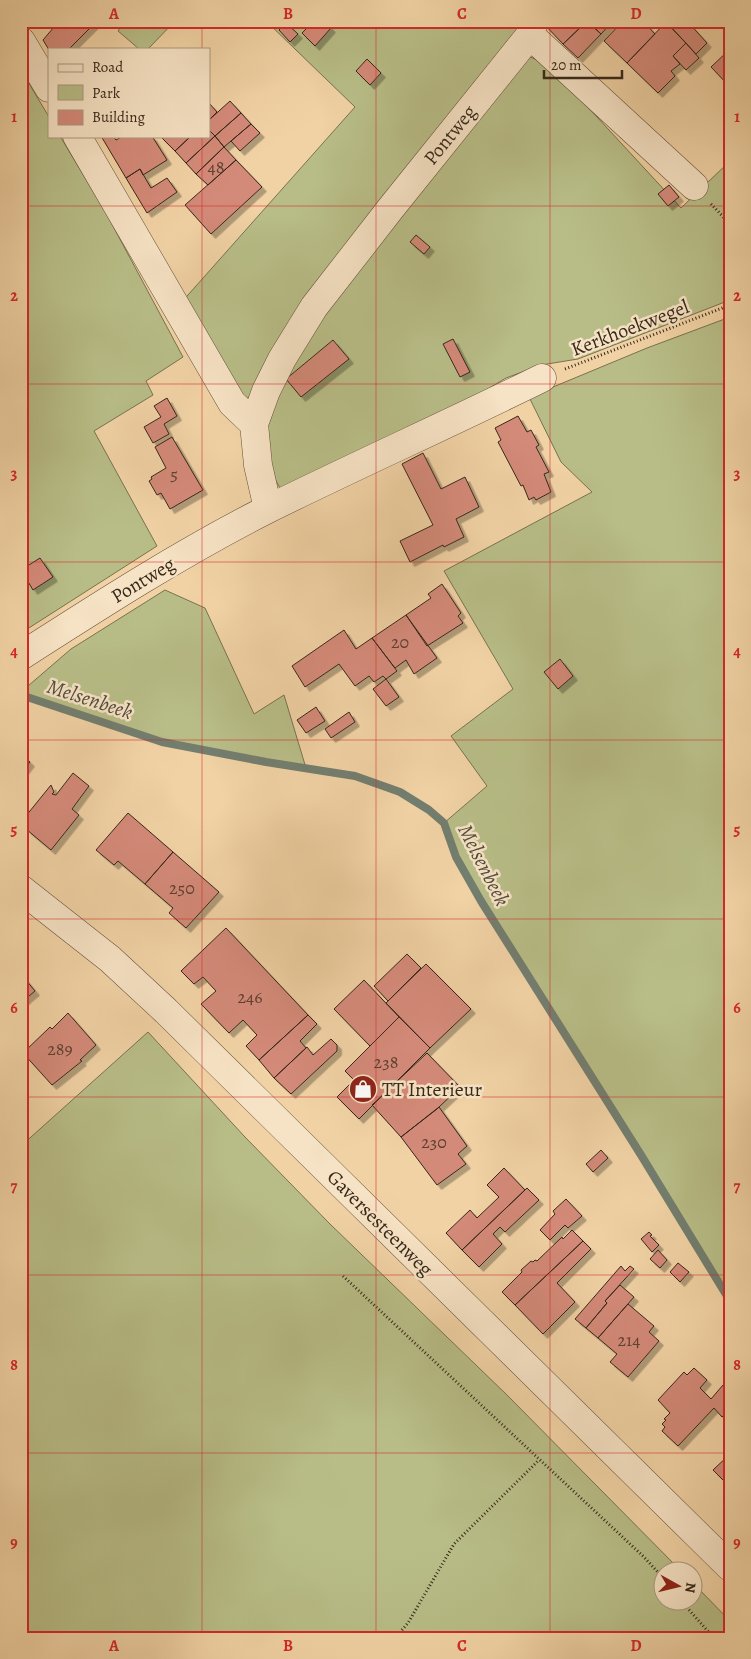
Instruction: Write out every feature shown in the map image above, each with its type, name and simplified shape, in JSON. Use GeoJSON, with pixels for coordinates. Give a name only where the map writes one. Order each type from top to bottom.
{"type":"FeatureCollection","features":[{"type":"Feature","properties":{"kind":"street","name":"Pontweg"},"geometry":{"type":"LineString","coordinates":[[268,509],[258,465],[254,424],[266,391],[282,359],[314,307],[532,28],[694,186]]}},
{"type":"Feature","properties":{"kind":"street"},"geometry":{"type":"LineString","coordinates":[[21,41],[48,86]]}},
{"type":"Feature","properties":{"kind":"street"},"geometry":{"type":"LineString","coordinates":[[78,138],[232,403],[254,424]]}},
{"type":"Feature","properties":{"kind":"street","name":"Pontweg"},"geometry":{"type":"LineString","coordinates":[[21,656],[164,566],[268,509],[542,378]]}},
{"type":"Feature","properties":{"kind":"street","name":"Gaversesteenweg"},"geometry":{"type":"LineString","coordinates":[[21,889],[110,959],[166,1011],[730,1567]]}},
{"type":"Feature","properties":{"kind":"path","name":"Kerkhoekwegel"},"geometry":{"type":"LineString","coordinates":[[542,378],[730,305]]}},
{"type":"Feature","properties":{"kind":"path"},"geometry":{"type":"LineString","coordinates":[[343,1276],[644,1557],[654,1568]]}},
{"type":"Feature","properties":{"kind":"path"},"geometry":{"type":"LineString","coordinates":[[395,1638],[408,1623],[454,1544],[539,1460]]}},
{"type":"Feature","properties":{"kind":"path"},"geometry":{"type":"LineString","coordinates":[[691,1612],[714,1638]]}},
{"type":"Feature","properties":{"kind":"green space"},"geometry":{"type":"Polygon","coordinates":[[[125,21],[175,21],[149,48],[138,48],[118,31],[125,21]]]}},
{"type":"Feature","properties":{"kind":"green space"},"geometry":{"type":"Polygon","coordinates":[[[266,21],[521,21],[519,28],[297,309],[261,370],[250,396],[243,402],[180,304],[355,107],[266,21]]]}},
{"type":"Feature","properties":{"kind":"green space"},"geometry":{"type":"Polygon","coordinates":[[[528,56],[549,65],[681,208],[730,161],[730,300],[578,359],[541,365],[506,378],[466,402],[280,488],[276,481],[264,441],[271,397],[304,338],[528,56]]]}},
{"type":"Feature","properties":{"kind":"green space"},"geometry":{"type":"Polygon","coordinates":[[[21,70],[48,115],[48,138],[61,138],[106,213],[183,357],[146,381],[153,395],[94,431],[157,546],[21,633],[21,70]]]}},
{"type":"Feature","properties":{"kind":"green space"},"geometry":{"type":"Polygon","coordinates":[[[730,317],[730,1301],[641,1155],[481,901],[456,857],[444,823],[487,786],[451,736],[513,689],[444,571],[592,492],[561,462],[529,397],[647,348],[730,317]]]}},
{"type":"Feature","properties":{"kind":"green space"},"geometry":{"type":"Polygon","coordinates":[[[165,590],[205,608],[254,714],[284,695],[306,768],[162,742],[21,695],[21,692],[71,649],[165,590]]]}},
{"type":"Feature","properties":{"kind":"green space"},"geometry":{"type":"Polygon","coordinates":[[[148,1032],[245,1137],[330,1224],[507,1395],[672,1562],[654,1562],[654,1612],[704,1612],[704,1594],[730,1621],[730,1638],[21,1638],[21,1146],[148,1032]]]}},
{"type":"Feature","properties":{"kind":"building"},"geometry":{"type":"Polygon","coordinates":[[[59,21],[97,21],[70,48],[48,48],[43,40],[59,21]]]}},
{"type":"Feature","properties":{"kind":"building"},"geometry":{"type":"Polygon","coordinates":[[[314,21],[324,21],[331,28],[315,46],[302,33],[314,21]]]}},
{"type":"Feature","properties":{"kind":"building"},"geometry":{"type":"Polygon","coordinates":[[[545,21],[578,21],[582,26],[563,44],[544,24],[545,21]]]}},
{"type":"Feature","properties":{"kind":"building"},"geometry":{"type":"Polygon","coordinates":[[[587,21],[613,21],[601,34],[587,21]]]}},
{"type":"Feature","properties":{"kind":"building"},"geometry":{"type":"Polygon","coordinates":[[[587,21],[601,34],[578,58],[563,44],[587,21]]]}},
{"type":"Feature","properties":{"kind":"building"},"geometry":{"type":"Polygon","coordinates":[[[623,21],[643,21],[655,34],[627,63],[604,41],[623,21]]]}},
{"type":"Feature","properties":{"kind":"building"},"geometry":{"type":"Polygon","coordinates":[[[667,21],[687,21],[707,43],[696,54],[667,21]]]}},
{"type":"Feature","properties":{"kind":"building"},"geometry":{"type":"Polygon","coordinates":[[[666,22],[686,43],[673,56],[680,64],[671,71],[675,76],[658,93],[627,63],[666,22]]]}},
{"type":"Feature","properties":{"kind":"building"},"geometry":{"type":"Polygon","coordinates":[[[286,23],[298,34],[290,42],[279,30],[286,23]]]}},
{"type":"Feature","properties":{"kind":"building"},"geometry":{"type":"Polygon","coordinates":[[[686,43],[699,58],[686,70],[673,56],[686,43]]]}},
{"type":"Feature","properties":{"kind":"building"},"geometry":{"type":"Polygon","coordinates":[[[728,51],[730,53],[730,87],[711,67],[728,51]]]}},
{"type":"Feature","properties":{"kind":"building"},"geometry":{"type":"Polygon","coordinates":[[[367,59],[381,73],[370,85],[356,71],[367,59]]]}},
{"type":"Feature","properties":{"kind":"building"},"geometry":{"type":"Polygon","coordinates":[[[230,101],[241,113],[215,136],[210,131],[210,119],[230,101]]]}},
{"type":"Feature","properties":{"kind":"building"},"geometry":{"type":"Polygon","coordinates":[[[210,104],[217,112],[210,119],[210,104]]]}},
{"type":"Feature","properties":{"kind":"building"},"geometry":{"type":"Polygon","coordinates":[[[241,113],[251,124],[224,147],[215,136],[241,113]]]}},
{"type":"Feature","properties":{"kind":"building"},"geometry":{"type":"Polygon","coordinates":[[[251,124],[260,133],[240,151],[231,141],[251,124]]]}},
{"type":"Feature","properties":{"kind":"building"},"geometry":{"type":"Polygon","coordinates":[[[210,131],[215,136],[186,163],[175,151],[189,138],[210,138],[210,131]]]}},
{"type":"Feature","properties":{"kind":"building"},"geometry":{"type":"Polygon","coordinates":[[[215,136],[224,147],[196,174],[186,163],[215,136]]]}},
{"type":"Feature","properties":{"kind":"building"},"geometry":{"type":"Polygon","coordinates":[[[102,138],[114,138],[116,140],[120,138],[153,138],[167,160],[143,175],[140,169],[126,178],[102,138]]]}},
{"type":"Feature","properties":{"kind":"building"},"geometry":{"type":"Polygon","coordinates":[[[162,138],[189,138],[175,151],[162,138]]]}},
{"type":"Feature","properties":{"kind":"building"},"geometry":{"type":"Polygon","coordinates":[[[224,147],[236,160],[208,185],[196,174],[224,147]]]}},
{"type":"Feature","properties":{"kind":"building"},"geometry":{"type":"Polygon","coordinates":[[[236,160],[262,187],[211,234],[185,205],[236,160]]]}},
{"type":"Feature","properties":{"kind":"building"},"geometry":{"type":"Polygon","coordinates":[[[140,169],[151,188],[167,178],[177,192],[147,213],[126,178],[140,169]]]}},
{"type":"Feature","properties":{"kind":"building"},"geometry":{"type":"Polygon","coordinates":[[[669,185],[679,197],[668,206],[658,194],[669,185]]]}},
{"type":"Feature","properties":{"kind":"building"},"geometry":{"type":"Polygon","coordinates":[[[416,235],[430,247],[424,254],[410,242],[416,235]]]}},
{"type":"Feature","properties":{"kind":"building"},"geometry":{"type":"Polygon","coordinates":[[[453,339],[470,372],[460,377],[443,344],[453,339]]]}},
{"type":"Feature","properties":{"kind":"building"},"geometry":{"type":"Polygon","coordinates":[[[333,340],[349,359],[301,397],[286,379],[333,340]]]}},
{"type":"Feature","properties":{"kind":"building"},"geometry":{"type":"Polygon","coordinates":[[[167,398],[177,416],[164,424],[169,434],[153,443],[144,427],[161,417],[154,406],[167,398]]]}},
{"type":"Feature","properties":{"kind":"building"},"geometry":{"type":"Polygon","coordinates":[[[518,416],[527,432],[531,430],[539,445],[536,447],[549,472],[544,474],[551,492],[536,500],[534,497],[529,500],[523,485],[521,486],[498,442],[501,440],[495,428],[518,416]]]}},
{"type":"Feature","properties":{"kind":"building"},"geometry":{"type":"Polygon","coordinates":[[[172,437],[203,490],[170,509],[161,493],[157,495],[149,481],[152,479],[151,477],[166,468],[155,447],[172,437]]]}},
{"type":"Feature","properties":{"kind":"building"},"geometry":{"type":"Polygon","coordinates":[[[423,453],[441,489],[465,477],[479,507],[456,519],[464,537],[444,547],[443,545],[410,562],[400,541],[433,525],[402,464],[423,453]]]}},
{"type":"Feature","properties":{"kind":"building"},"geometry":{"type":"Polygon","coordinates":[[[40,558],[53,577],[33,590],[21,570],[40,558]]]}},
{"type":"Feature","properties":{"kind":"building"},"geometry":{"type":"Polygon","coordinates":[[[442,584],[461,613],[458,616],[463,623],[427,646],[406,615],[431,598],[428,594],[442,584]]]}},
{"type":"Feature","properties":{"kind":"building"},"geometry":{"type":"Polygon","coordinates":[[[406,615],[437,658],[414,674],[406,660],[395,668],[372,638],[406,615]]]}},
{"type":"Feature","properties":{"kind":"building"},"geometry":{"type":"Polygon","coordinates":[[[344,630],[356,649],[372,638],[397,671],[386,679],[383,676],[374,682],[369,676],[355,686],[339,664],[305,687],[292,666],[344,630]]]}},
{"type":"Feature","properties":{"kind":"building"},"geometry":{"type":"Polygon","coordinates":[[[560,659],[573,676],[558,689],[544,672],[560,659]]]}},
{"type":"Feature","properties":{"kind":"building"},"geometry":{"type":"Polygon","coordinates":[[[386,679],[399,697],[386,706],[373,689],[386,679]]]}},
{"type":"Feature","properties":{"kind":"building"},"geometry":{"type":"Polygon","coordinates":[[[316,707],[325,721],[306,733],[297,720],[316,707]]]}},
{"type":"Feature","properties":{"kind":"building"},"geometry":{"type":"Polygon","coordinates":[[[349,712],[355,722],[331,738],[325,729],[349,712]]]}},
{"type":"Feature","properties":{"kind":"building"},"geometry":{"type":"Polygon","coordinates":[[[21,754],[30,762],[24,770],[21,767],[21,754]]]}},
{"type":"Feature","properties":{"kind":"building"},"geometry":{"type":"Polygon","coordinates":[[[73,773],[89,786],[72,809],[79,815],[51,850],[26,829],[27,827],[25,826],[21,829],[21,822],[51,785],[54,792],[52,794],[56,795],[73,773]]]}},
{"type":"Feature","properties":{"kind":"building"},"geometry":{"type":"Polygon","coordinates":[[[128,813],[173,852],[145,884],[118,861],[114,865],[96,850],[128,813]]]}},
{"type":"Feature","properties":{"kind":"building"},"geometry":{"type":"Polygon","coordinates":[[[173,852],[219,892],[186,928],[169,913],[173,908],[145,884],[173,852]]]}},
{"type":"Feature","properties":{"kind":"building"},"geometry":{"type":"Polygon","coordinates":[[[226,928],[308,1015],[259,1060],[246,1046],[257,1035],[243,1020],[229,1033],[201,1004],[216,991],[203,977],[194,984],[181,971],[226,928]]]}},
{"type":"Feature","properties":{"kind":"building"},"geometry":{"type":"Polygon","coordinates":[[[407,954],[421,968],[388,1001],[374,986],[407,954]]]}},
{"type":"Feature","properties":{"kind":"building"},"geometry":{"type":"Polygon","coordinates":[[[426,964],[471,1009],[430,1048],[386,1003],[426,964]]]}},
{"type":"Feature","properties":{"kind":"building"},"geometry":{"type":"Polygon","coordinates":[[[21,974],[35,991],[21,1003],[21,974]]]}},
{"type":"Feature","properties":{"kind":"building"},"geometry":{"type":"Polygon","coordinates":[[[364,980],[399,1017],[370,1046],[334,1009],[364,980]]]}},
{"type":"Feature","properties":{"kind":"building"},"geometry":{"type":"Polygon","coordinates":[[[68,1013],[96,1045],[80,1060],[82,1061],[52,1085],[23,1053],[68,1013]]]}},
{"type":"Feature","properties":{"kind":"building"},"geometry":{"type":"Polygon","coordinates":[[[308,1015],[317,1024],[300,1041],[306,1048],[274,1078],[259,1060],[308,1015]]]}},
{"type":"Feature","properties":{"kind":"building"},"geometry":{"type":"Polygon","coordinates":[[[399,1017],[430,1048],[359,1119],[337,1097],[354,1080],[345,1071],[399,1017]]]}},
{"type":"Feature","properties":{"kind":"building"},"geometry":{"type":"Polygon","coordinates":[[[331,1039],[337,1045],[337,1051],[291,1094],[274,1078],[307,1047],[313,1055],[331,1039]]]}},
{"type":"Feature","properties":{"kind":"building"},"geometry":{"type":"Polygon","coordinates":[[[427,1053],[460,1087],[437,1109],[401,1137],[372,1105],[427,1053]]]}},
{"type":"Feature","properties":{"kind":"building"},"geometry":{"type":"Polygon","coordinates":[[[439,1107],[467,1146],[458,1154],[466,1164],[437,1185],[401,1137],[439,1107]]]}},
{"type":"Feature","properties":{"kind":"building"},"geometry":{"type":"Polygon","coordinates":[[[601,1150],[608,1158],[593,1172],[586,1164],[601,1150]]]}},
{"type":"Feature","properties":{"kind":"building"},"geometry":{"type":"Polygon","coordinates":[[[504,1168],[525,1190],[462,1250],[446,1233],[470,1210],[477,1218],[499,1197],[487,1185],[504,1168]]]}},
{"type":"Feature","properties":{"kind":"building"},"geometry":{"type":"Polygon","coordinates":[[[527,1188],[539,1200],[505,1232],[500,1227],[493,1234],[502,1244],[479,1267],[462,1250],[527,1188]]]}},
{"type":"Feature","properties":{"kind":"building"},"geometry":{"type":"Polygon","coordinates":[[[566,1199],[582,1216],[568,1228],[565,1225],[550,1240],[540,1230],[555,1214],[553,1211],[566,1199]]]}},
{"type":"Feature","properties":{"kind":"building"},"geometry":{"type":"Polygon","coordinates":[[[572,1230],[583,1241],[515,1305],[502,1292],[531,1261],[537,1261],[572,1230]]]}},
{"type":"Feature","properties":{"kind":"building"},"geometry":{"type":"Polygon","coordinates":[[[649,1232],[652,1235],[650,1236],[659,1245],[652,1252],[641,1239],[649,1232]]]}},
{"type":"Feature","properties":{"kind":"building"},"geometry":{"type":"Polygon","coordinates":[[[583,1241],[591,1249],[557,1283],[575,1302],[543,1334],[515,1305],[583,1241]]]}},
{"type":"Feature","properties":{"kind":"building"},"geometry":{"type":"Polygon","coordinates":[[[658,1250],[667,1260],[660,1268],[650,1259],[658,1250]]]}},
{"type":"Feature","properties":{"kind":"building"},"geometry":{"type":"Polygon","coordinates":[[[678,1263],[689,1272],[680,1282],[670,1272],[678,1263]]]}},
{"type":"Feature","properties":{"kind":"building"},"geometry":{"type":"Polygon","coordinates":[[[621,1266],[625,1271],[630,1266],[634,1269],[605,1301],[607,1303],[586,1328],[575,1319],[621,1266]]]}},
{"type":"Feature","properties":{"kind":"building"},"geometry":{"type":"Polygon","coordinates":[[[620,1285],[634,1297],[598,1338],[586,1328],[607,1303],[605,1301],[620,1285]]]}},
{"type":"Feature","properties":{"kind":"building"},"geometry":{"type":"Polygon","coordinates":[[[628,1304],[654,1326],[649,1332],[659,1341],[628,1377],[610,1362],[617,1354],[598,1338],[628,1304]]]}},
{"type":"Feature","properties":{"kind":"building"},"geometry":{"type":"Polygon","coordinates":[[[694,1368],[707,1380],[700,1388],[711,1399],[723,1385],[730,1391],[730,1408],[722,1417],[714,1408],[678,1446],[662,1431],[665,1427],[662,1424],[666,1420],[664,1419],[670,1413],[658,1400],[684,1372],[687,1375],[694,1368]]]}},
{"type":"Feature","properties":{"kind":"building"},"geometry":{"type":"Polygon","coordinates":[[[730,1454],[730,1487],[713,1470],[730,1454]]]}},
{"type":"Feature","properties":{"kind":"waterway","name":"Melsenbeek"},"geometry":{"type":"LineString","coordinates":[[21,695],[162,742],[266,762],[355,776],[400,792],[429,810],[444,823],[456,857],[481,901],[641,1155],[730,1301]]}},
{"type":"Feature","properties":{"kind":"place","name":"TT Interieur"},"geometry":{"type":"Point","coordinates":[363,1089]}}]}
